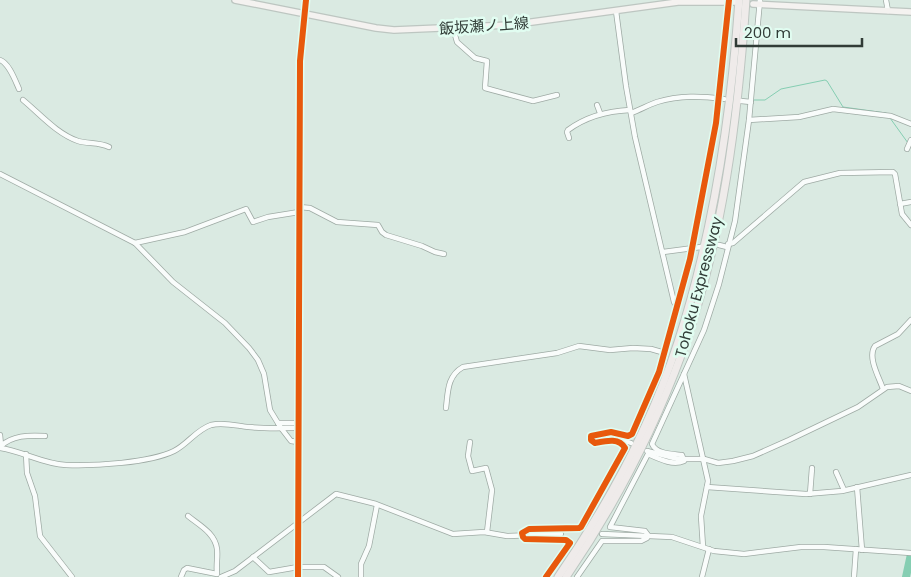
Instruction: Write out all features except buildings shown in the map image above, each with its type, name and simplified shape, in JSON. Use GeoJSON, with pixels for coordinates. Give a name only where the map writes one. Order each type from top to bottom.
{"type":"FeatureCollection","features":[{"type":"Feature","properties":{"kind":"highway","name":"Tohoku Expressway"},"geometry":{"type":"LineString","coordinates":[[558,577],[592,525],[620,476],[648,419],[678,344],[702,260],[720,175],[732,87],[733,1]]}},
{"type":"Feature","properties":{"kind":"highway","name":"Tohoku Expressway"},"geometry":{"type":"LineString","coordinates":[[566,577],[598,528],[640,453],[669,387],[690,330],[714,240],[728,168],[741,62],[755,2]]}},
{"type":"Feature","properties":{"kind":"main road","name":"飯坂瀬ノ上線"},"geometry":{"type":"LineString","coordinates":[[235,0],[394,30],[510,25],[689,2],[733,1]]}},
{"type":"Feature","properties":{"kind":"main road"},"geometry":{"type":"LineString","coordinates":[[755,2],[911,12]]}},
{"type":"Feature","properties":{"kind":"street"},"geometry":{"type":"LineString","coordinates":[[298,577],[300,61],[306,0]]}},
{"type":"Feature","properties":{"kind":"street"},"geometry":{"type":"LineString","coordinates":[[644,0],[644,7]]}},
{"type":"Feature","properties":{"kind":"street"},"geometry":{"type":"LineString","coordinates":[[886,0],[888,11]]}},
{"type":"Feature","properties":{"kind":"street"},"geometry":{"type":"LineString","coordinates":[[591,439],[593,435],[611,432],[629,436],[632,434],[659,372],[692,248],[722,99],[733,1]]}},
{"type":"Feature","properties":{"kind":"street"},"geometry":{"type":"LineString","coordinates":[[684,459],[682,455],[674,455],[656,449],[652,444],[704,330],[719,284],[735,221],[751,102],[755,2]]}},
{"type":"Feature","properties":{"kind":"street"},"geometry":{"type":"LineString","coordinates":[[616,11],[616,23],[630,111],[674,302],[677,307]]}},
{"type":"Feature","properties":{"kind":"street"},"geometry":{"type":"LineString","coordinates":[[453,28],[458,42],[475,58],[487,62],[485,88],[533,101],[557,95]]}},
{"type":"Feature","properties":{"kind":"street"},"geometry":{"type":"LineString","coordinates":[[0,60],[4,61],[8,66],[19,89]]}},
{"type":"Feature","properties":{"kind":"street"},"geometry":{"type":"LineString","coordinates":[[568,138],[568,130],[600,113],[630,111],[677,97],[694,96],[722,99]]}},
{"type":"Feature","properties":{"kind":"street"},"geometry":{"type":"LineString","coordinates":[[23,100],[50,124],[70,137],[90,144],[100,144],[109,147]]}},
{"type":"Feature","properties":{"kind":"street"},"geometry":{"type":"LineString","coordinates":[[741,101],[751,102]]}},
{"type":"Feature","properties":{"kind":"street"},"geometry":{"type":"LineString","coordinates":[[597,105],[600,113]]}},
{"type":"Feature","properties":{"kind":"street"},"geometry":{"type":"LineString","coordinates":[[749,120],[799,117],[833,109],[890,116],[911,124]]}},
{"type":"Feature","properties":{"kind":"street"},"geometry":{"type":"LineString","coordinates":[[907,149],[911,140]]}},
{"type":"Feature","properties":{"kind":"street"},"geometry":{"type":"LineString","coordinates":[[719,245],[728,246],[733,243],[801,184],[840,173],[893,172],[895,174],[903,218],[911,225]]}},
{"type":"Feature","properties":{"kind":"street"},"geometry":{"type":"LineString","coordinates":[[0,174],[135,243],[173,282],[210,310],[249,348],[261,368],[270,409],[279,426],[291,440],[298,442]]}},
{"type":"Feature","properties":{"kind":"street"},"geometry":{"type":"LineString","coordinates":[[900,204],[911,202]]}},
{"type":"Feature","properties":{"kind":"street"},"geometry":{"type":"LineString","coordinates":[[135,243],[185,232],[246,209],[253,222],[310,208],[337,222],[378,225],[386,235],[444,254]]}},
{"type":"Feature","properties":{"kind":"street"},"geometry":{"type":"LineString","coordinates":[[663,252],[701,247]]}},
{"type":"Feature","properties":{"kind":"street"},"geometry":{"type":"LineString","coordinates":[[883,389],[872,357],[872,349],[898,334],[911,320]]}},
{"type":"Feature","properties":{"kind":"street"},"geometry":{"type":"LineString","coordinates":[[446,408],[451,379],[463,367],[556,353],[579,346],[610,350],[651,349],[664,353]]}},
{"type":"Feature","properties":{"kind":"street"},"geometry":{"type":"LineString","coordinates":[[684,374],[708,481],[701,516],[706,548],[702,577]]}},
{"type":"Feature","properties":{"kind":"street"},"geometry":{"type":"LineString","coordinates":[[647,451],[670,457],[723,462],[753,456],[858,407],[883,389],[894,386],[911,390]]}},
{"type":"Feature","properties":{"kind":"street"},"geometry":{"type":"LineString","coordinates":[[0,446],[50,463],[64,465],[120,462],[170,453],[183,446],[198,432],[218,424],[249,427],[298,426]]}},
{"type":"Feature","properties":{"kind":"street"},"geometry":{"type":"LineString","coordinates":[[0,435],[0,446]]}},
{"type":"Feature","properties":{"kind":"street"},"geometry":{"type":"LineString","coordinates":[[0,446],[22,436],[45,436]]}},
{"type":"Feature","properties":{"kind":"street"},"geometry":{"type":"LineString","coordinates":[[591,439],[614,436],[631,443]]}},
{"type":"Feature","properties":{"kind":"street"},"geometry":{"type":"LineString","coordinates":[[522,535],[524,531],[529,529],[581,527],[625,448],[624,444],[617,441],[595,442],[591,439]]}},
{"type":"Feature","properties":{"kind":"street"},"geometry":{"type":"LineString","coordinates":[[470,442],[468,456],[472,471],[486,468],[492,490],[487,532]]}},
{"type":"Feature","properties":{"kind":"street"},"geometry":{"type":"LineString","coordinates":[[26,454],[27,473],[35,496],[40,536],[72,577]]}},
{"type":"Feature","properties":{"kind":"street"},"geometry":{"type":"LineString","coordinates":[[648,535],[645,531],[610,527],[648,454],[675,463],[681,463],[684,459]]}},
{"type":"Feature","properties":{"kind":"street"},"geometry":{"type":"LineString","coordinates":[[810,494],[812,468]]}},
{"type":"Feature","properties":{"kind":"street"},"geometry":{"type":"LineString","coordinates":[[836,472],[844,490]]}},
{"type":"Feature","properties":{"kind":"street"},"geometry":{"type":"LineString","coordinates":[[707,487],[810,494],[844,490],[911,474]]}},
{"type":"Feature","properties":{"kind":"street"},"geometry":{"type":"LineString","coordinates":[[857,487],[862,550]]}},
{"type":"Feature","properties":{"kind":"street"},"geometry":{"type":"LineString","coordinates":[[181,577],[187,568],[219,576],[235,571],[336,494],[377,504],[453,534],[487,532],[507,536],[561,534]]}},
{"type":"Feature","properties":{"kind":"street"},"geometry":{"type":"LineString","coordinates":[[361,577],[361,564],[371,539],[377,504]]}},
{"type":"Feature","properties":{"kind":"street"},"geometry":{"type":"LineString","coordinates":[[188,516],[210,533],[217,549],[215,564],[219,576]]}},
{"type":"Feature","properties":{"kind":"street"},"geometry":{"type":"LineString","coordinates":[[602,534],[672,536],[714,551],[744,554],[801,547],[910,553]]}},
{"type":"Feature","properties":{"kind":"street"},"geometry":{"type":"LineString","coordinates":[[522,535],[525,540],[566,540],[570,543],[546,577]]}},
{"type":"Feature","properties":{"kind":"street"},"geometry":{"type":"LineString","coordinates":[[578,577],[602,541],[640,541],[647,538],[648,535]]}},
{"type":"Feature","properties":{"kind":"street"},"geometry":{"type":"LineString","coordinates":[[854,577],[856,549]]}},
{"type":"Feature","properties":{"kind":"street"},"geometry":{"type":"LineString","coordinates":[[253,557],[269,572],[298,566],[324,566],[338,577]]}},
{"type":"Feature","properties":{"kind":"waterway"},"geometry":{"type":"LineString","coordinates":[[754,100],[765,100],[781,89],[825,80],[843,107],[886,113]]}},
{"type":"Feature","properties":{"kind":"waterway"},"geometry":{"type":"LineString","coordinates":[[890,118],[908,143]]}},
{"type":"Feature","properties":{"kind":"waterway"},"geometry":{"type":"LineString","coordinates":[[906,577],[911,554]]}},
{"type":"Feature","properties":{"kind":"cycle path"},"geometry":{"type":"LineString","coordinates":[[298,577],[300,61],[306,0]]}},
{"type":"Feature","properties":{"kind":"cycle path"},"geometry":{"type":"LineString","coordinates":[[546,577],[570,543],[566,540],[525,539],[522,533],[529,529],[581,527],[625,448],[616,441],[595,443],[591,440],[591,436],[611,432],[628,436],[632,434],[659,372],[690,259],[716,123],[729,0]]}}]}
